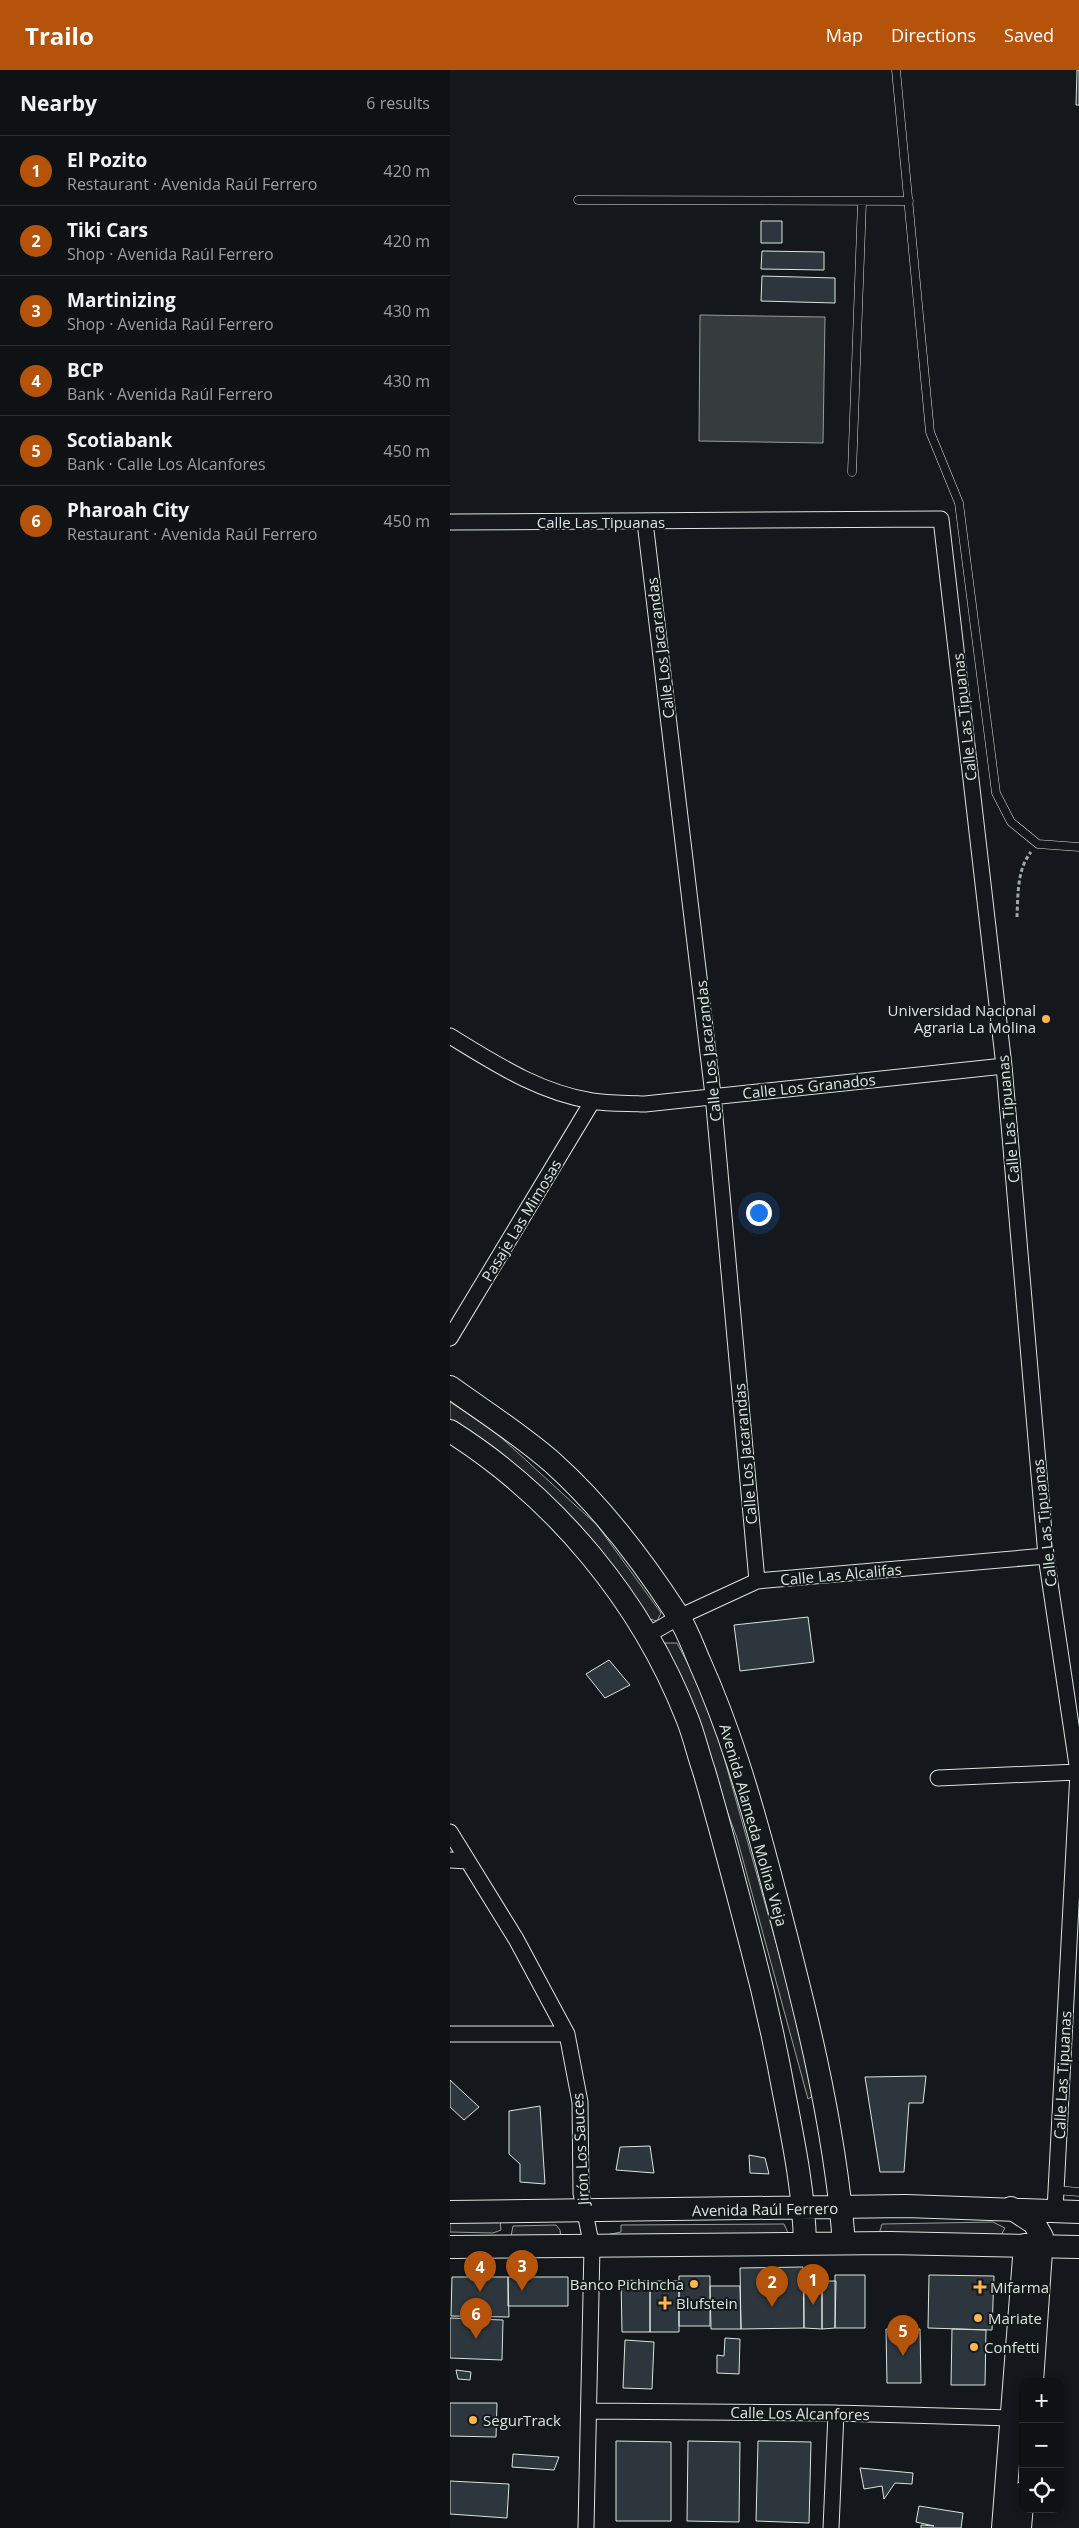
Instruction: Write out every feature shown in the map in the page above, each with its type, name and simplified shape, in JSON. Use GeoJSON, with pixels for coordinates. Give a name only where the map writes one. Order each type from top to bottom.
{"type":"FeatureCollection","features":[{"type":"Feature","properties":{"kind":"street","name":"Calle Las Tipuanas"},"geometry":{"type":"LineString","coordinates":[[450,522],[645,522],[941,518],[1004,1066],[1046,1556],[1078,1772],[1056,2200]]}},
{"type":"Feature","properties":{"kind":"street","name":"Calle Los Jacarandas"},"geometry":{"type":"LineString","coordinates":[[645,522],[713,1095],[757,1581]]}},
{"type":"Feature","properties":{"kind":"street","name":"Calle Los Granados"},"geometry":{"type":"LineString","coordinates":[[450,1036],[508,1072],[543,1089],[592,1102],[645,1104],[713,1095],[1004,1066]]}},
{"type":"Feature","properties":{"kind":"street","name":"Pasaje Las Mimosas"},"geometry":{"type":"LineString","coordinates":[[450,1338],[592,1102]]}},
{"type":"Feature","properties":{"kind":"street","name":"Avenida Alameda Molina Vieja"},"geometry":{"type":"LineString","coordinates":[[450,1388],[499,1422],[553,1464],[600,1511],[643,1565],[679,1617],[720,1707],[749,1795],[804,2002],[826,2109],[841,2207],[844,2243]]}},
{"type":"Feature","properties":{"kind":"street"},"geometry":{"type":"LineString","coordinates":[[450,1432],[479,1450],[543,1506],[578,1542],[617,1588],[648,1635],[688,1718],[714,1805],[767,2008],[804,2209],[804,2244]]}},
{"type":"Feature","properties":{"kind":"street","name":"Calle Las Alcalifas"},"geometry":{"type":"LineString","coordinates":[[648,1635],[679,1617],[757,1581],[1046,1556]]}},
{"type":"Feature","properties":{"kind":"street"},"geometry":{"type":"LineString","coordinates":[[938,1778],[1078,1772]]}},
{"type":"Feature","properties":{"kind":"street","name":"Jirón Los Sauces"},"geometry":{"type":"LineString","coordinates":[[450,1832],[516,1939],[567,2034],[580,2102],[580,2178],[584,2211],[592,2246],[586,2528]]}},
{"type":"Feature","properties":{"kind":"street"},"geometry":{"type":"LineString","coordinates":[[450,1860],[468,1862]]}},
{"type":"Feature","properties":{"kind":"street"},"geometry":{"type":"LineString","coordinates":[[450,2034],[567,2034]]}},
{"type":"Feature","properties":{"kind":"street"},"geometry":{"type":"LineString","coordinates":[[788,2114],[826,2109]]}},
{"type":"Feature","properties":{"kind":"street","name":"Avenida Raúl Ferrero"},"geometry":{"type":"LineString","coordinates":[[450,2212],[507,2210],[804,2209],[906,2206],[1010,2208],[1056,2200],[1079,2212]]}},
{"type":"Feature","properties":{"kind":"street"},"geometry":{"type":"LineString","coordinates":[[890,2243],[878,2238],[873,2231],[872,2224],[881,2213],[906,2206]]}},
{"type":"Feature","properties":{"kind":"street"},"geometry":{"type":"LineString","coordinates":[[1003,2528],[1012,2418],[1034,2245],[1042,2237],[1034,2223],[1010,2208]]}},
{"type":"Feature","properties":{"kind":"street"},"geometry":{"type":"LineString","coordinates":[[503,2245],[507,2210]]}},
{"type":"Feature","properties":{"kind":"street"},"geometry":{"type":"LineString","coordinates":[[450,2247],[503,2245],[890,2243],[1079,2247]]}},
{"type":"Feature","properties":{"kind":"street"},"geometry":{"type":"LineString","coordinates":[[1032,2378],[1034,2245]]}},
{"type":"Feature","properties":{"kind":"street","name":"Calle Los Alcanfores"},"geometry":{"type":"LineString","coordinates":[[589,2411],[836,2413],[1012,2418]]}},
{"type":"Feature","properties":{"kind":"street"},"geometry":{"type":"LineString","coordinates":[[831,2528],[836,2413]]}},
{"type":"Feature","properties":{"kind":"street"},"geometry":{"type":"LineString","coordinates":[[1020,2528],[1021,2513]]}},
{"type":"Feature","properties":{"kind":"lane"},"geometry":{"type":"LineString","coordinates":[[896,70],[930,432],[959,503],[996,793],[1012,822],[1038,844],[1079,847]]}},
{"type":"Feature","properties":{"kind":"lane"},"geometry":{"type":"LineString","coordinates":[[578,200],[909,201]]}},
{"type":"Feature","properties":{"kind":"lane"},"geometry":{"type":"LineString","coordinates":[[852,472],[862,202]]}},
{"type":"Feature","properties":{"kind":"lane"},"geometry":{"type":"LineString","coordinates":[[1056,2200],[1079,2192]]}},
{"type":"Feature","properties":{"kind":"path"},"geometry":{"type":"LineString","coordinates":[[1017,916],[1018,891],[1024,861],[1038,844]]}},
{"type":"Feature","properties":{"kind":"shaded area"},"geometry":{"type":"Polygon","coordinates":[[[700,315],[825,317],[823,443],[699,441],[700,315]]]}},
{"type":"Feature","properties":{"kind":"shaded area"},"geometry":{"type":"Polygon","coordinates":[[[450,1402],[494,1431],[597,1525],[661,1613],[657,1621],[650,1619],[450,1421],[450,1402]]]}},
{"type":"Feature","properties":{"kind":"shaded area"},"geometry":{"type":"Polygon","coordinates":[[[665,1643],[677,1643],[709,1704],[812,2071],[816,2094],[808,2099],[737,1838],[665,1643]]]}},
{"type":"Feature","properties":{"kind":"shaded area"},"geometry":{"type":"Polygon","coordinates":[[[450,2218],[500,2220],[501,2230],[493,2233],[450,2232],[450,2218]]]}},
{"type":"Feature","properties":{"kind":"shaded area"},"geometry":{"type":"Polygon","coordinates":[[[993,2222],[1005,2228],[1000,2237],[879,2234],[882,2224],[993,2222]]]}},
{"type":"Feature","properties":{"kind":"shaded area"},"geometry":{"type":"Polygon","coordinates":[[[784,2224],[789,2235],[606,2235],[621,2232],[621,2225],[784,2224]]]}},
{"type":"Feature","properties":{"kind":"shaded area"},"geometry":{"type":"Polygon","coordinates":[[[556,2225],[560,2230],[561,2238],[510,2241],[513,2226],[556,2225]]]}},
{"type":"Feature","properties":{"kind":"building"},"geometry":{"type":"Polygon","coordinates":[[[1077,70],[1079,70],[1079,105],[1076,105],[1077,70]]]}},
{"type":"Feature","properties":{"kind":"building"},"geometry":{"type":"Polygon","coordinates":[[[761,221],[782,221],[782,243],[761,243],[761,221]]]}},
{"type":"Feature","properties":{"kind":"building"},"geometry":{"type":"Polygon","coordinates":[[[762,251],[824,252],[824,270],[761,269],[762,251]]]}},
{"type":"Feature","properties":{"kind":"building"},"geometry":{"type":"Polygon","coordinates":[[[762,276],[835,278],[835,303],[761,301],[762,276]]]}},
{"type":"Feature","properties":{"kind":"building"},"geometry":{"type":"Polygon","coordinates":[[[808,1617],[814,1662],[740,1671],[734,1625],[808,1617]]]}},
{"type":"Feature","properties":{"kind":"building"},"geometry":{"type":"Polygon","coordinates":[[[609,1660],[630,1685],[605,1698],[586,1674],[609,1660]]]}},
{"type":"Feature","properties":{"kind":"building"},"geometry":{"type":"Polygon","coordinates":[[[926,2076],[923,2103],[909,2103],[904,2172],[880,2172],[865,2077],[926,2076]]]}},
{"type":"Feature","properties":{"kind":"building"},"geometry":{"type":"Polygon","coordinates":[[[450,2080],[479,2107],[464,2120],[450,2107],[450,2080]]]}},
{"type":"Feature","properties":{"kind":"building"},"geometry":{"type":"Polygon","coordinates":[[[540,2106],[545,2184],[520,2182],[520,2164],[509,2154],[509,2111],[540,2106]]]}},
{"type":"Feature","properties":{"kind":"building"},"geometry":{"type":"Polygon","coordinates":[[[650,2146],[654,2173],[616,2170],[620,2147],[650,2146]]]}},
{"type":"Feature","properties":{"kind":"building"},"geometry":{"type":"Polygon","coordinates":[[[749,2155],[765,2158],[769,2174],[750,2173],[749,2155]]]}},
{"type":"Feature","properties":{"kind":"building"},"geometry":{"type":"Polygon","coordinates":[[[803,2267],[804,2328],[741,2329],[740,2268],[803,2267]]]}},
{"type":"Feature","properties":{"kind":"building"},"geometry":{"type":"Polygon","coordinates":[[[835,2275],[865,2275],[865,2328],[835,2328],[835,2275]]]}},
{"type":"Feature","properties":{"kind":"building"},"geometry":{"type":"Polygon","coordinates":[[[929,2275],[994,2276],[992,2330],[928,2328],[929,2275]]]}},
{"type":"Feature","properties":{"kind":"building"},"geometry":{"type":"Polygon","coordinates":[[[679,2276],[710,2276],[710,2326],[679,2326],[679,2276]]]}},
{"type":"Feature","properties":{"kind":"building"},"geometry":{"type":"Polygon","coordinates":[[[452,2277],[508,2277],[509,2317],[451,2316],[452,2277]]]}},
{"type":"Feature","properties":{"kind":"building"},"geometry":{"type":"Polygon","coordinates":[[[508,2277],[568,2277],[568,2306],[508,2306],[508,2277]]]}},
{"type":"Feature","properties":{"kind":"building"},"geometry":{"type":"Polygon","coordinates":[[[621,2280],[650,2281],[650,2332],[622,2332],[621,2280]]]}},
{"type":"Feature","properties":{"kind":"building","name":"Blufstein"},"geometry":{"type":"Polygon","coordinates":[[[650,2281],[679,2281],[679,2332],[650,2332],[650,2281]]]}},
{"type":"Feature","properties":{"kind":"building"},"geometry":{"type":"Polygon","coordinates":[[[804,2281],[822,2281],[822,2329],[804,2328],[804,2281]]]}},
{"type":"Feature","properties":{"kind":"building"},"geometry":{"type":"Polygon","coordinates":[[[822,2281],[836,2281],[835,2328],[822,2329],[822,2281]]]}},
{"type":"Feature","properties":{"kind":"building"},"geometry":{"type":"Polygon","coordinates":[[[710,2286],[740,2286],[741,2329],[711,2329],[710,2286]]]}},
{"type":"Feature","properties":{"kind":"building"},"geometry":{"type":"Polygon","coordinates":[[[450,2318],[503,2320],[502,2360],[450,2358],[450,2318]]]}},
{"type":"Feature","properties":{"kind":"building"},"geometry":{"type":"Polygon","coordinates":[[[886,2329],[920,2329],[921,2383],[887,2383],[886,2329]]]}},
{"type":"Feature","properties":{"kind":"building"},"geometry":{"type":"Polygon","coordinates":[[[952,2329],[986,2330],[985,2385],[951,2385],[952,2329]]]}},
{"type":"Feature","properties":{"kind":"building"},"geometry":{"type":"Polygon","coordinates":[[[725,2338],[740,2339],[739,2374],[717,2373],[717,2355],[724,2356],[725,2338]]]}},
{"type":"Feature","properties":{"kind":"building"},"geometry":{"type":"Polygon","coordinates":[[[625,2340],[654,2342],[652,2389],[623,2388],[625,2340]]]}},
{"type":"Feature","properties":{"kind":"building"},"geometry":{"type":"Polygon","coordinates":[[[456,2370],[471,2372],[470,2380],[458,2379],[456,2370]]]}},
{"type":"Feature","properties":{"kind":"building","name":"SegurTrack"},"geometry":{"type":"Polygon","coordinates":[[[450,2403],[497,2403],[496,2437],[450,2436],[450,2403]]]}},
{"type":"Feature","properties":{"kind":"building"},"geometry":{"type":"Polygon","coordinates":[[[616,2441],[671,2442],[671,2521],[616,2521],[616,2441]]]}},
{"type":"Feature","properties":{"kind":"building"},"geometry":{"type":"Polygon","coordinates":[[[688,2441],[740,2442],[739,2522],[687,2521],[688,2441]]]}},
{"type":"Feature","properties":{"kind":"building"},"geometry":{"type":"Polygon","coordinates":[[[758,2441],[811,2442],[809,2523],[756,2521],[758,2441]]]}},
{"type":"Feature","properties":{"kind":"building"},"geometry":{"type":"Polygon","coordinates":[[[513,2454],[559,2457],[554,2470],[512,2467],[513,2454]]]}},
{"type":"Feature","properties":{"kind":"building"},"geometry":{"type":"Polygon","coordinates":[[[860,2468],[913,2473],[912,2484],[895,2483],[884,2499],[882,2486],[864,2489],[860,2468]]]}},
{"type":"Feature","properties":{"kind":"building"},"geometry":{"type":"Polygon","coordinates":[[[450,2481],[509,2484],[507,2518],[450,2514],[450,2481]]]}},
{"type":"Feature","properties":{"kind":"building"},"geometry":{"type":"Polygon","coordinates":[[[919,2506],[963,2513],[961,2528],[921,2528],[921,2525],[934,2526],[916,2522],[919,2506]]]}},
{"type":"Feature","properties":{"kind":"place","name":"Universidad Nacional Agraria La Molina"},"geometry":{"type":"Point","coordinates":[1046,1019]}},
{"type":"Feature","properties":{"kind":"place","name":"Banco Pichincha"},"geometry":{"type":"Point","coordinates":[694,2284]}},
{"type":"Feature","properties":{"kind":"place","name":"Mifarma"},"geometry":{"type":"Point","coordinates":[980,2287]}},
{"type":"Feature","properties":{"kind":"place","name":"Martinizing"},"geometry":{"type":"Point","coordinates":[522,2291]}},
{"type":"Feature","properties":{"kind":"place","name":"BCP"},"geometry":{"type":"Point","coordinates":[480,2292]}},
{"type":"Feature","properties":{"kind":"place","name":"Blufstein"},"geometry":{"type":"Point","coordinates":[665,2303]}},
{"type":"Feature","properties":{"kind":"place","name":"El Pozito"},"geometry":{"type":"Point","coordinates":[813,2305]}},
{"type":"Feature","properties":{"kind":"place","name":"Tiki Cars"},"geometry":{"type":"Point","coordinates":[772,2307]}},
{"type":"Feature","properties":{"kind":"place","name":"Mariate"},"geometry":{"type":"Point","coordinates":[978,2318]}},
{"type":"Feature","properties":{"kind":"place","name":"Pharoah City"},"geometry":{"type":"Point","coordinates":[476,2339]}},
{"type":"Feature","properties":{"kind":"place","name":"Confetti"},"geometry":{"type":"Point","coordinates":[974,2347]}},
{"type":"Feature","properties":{"kind":"place","name":"Scotiabank"},"geometry":{"type":"Point","coordinates":[903,2356]}},
{"type":"Feature","properties":{"kind":"place","name":"SegurTrack"},"geometry":{"type":"Point","coordinates":[473,2420]}}]}
